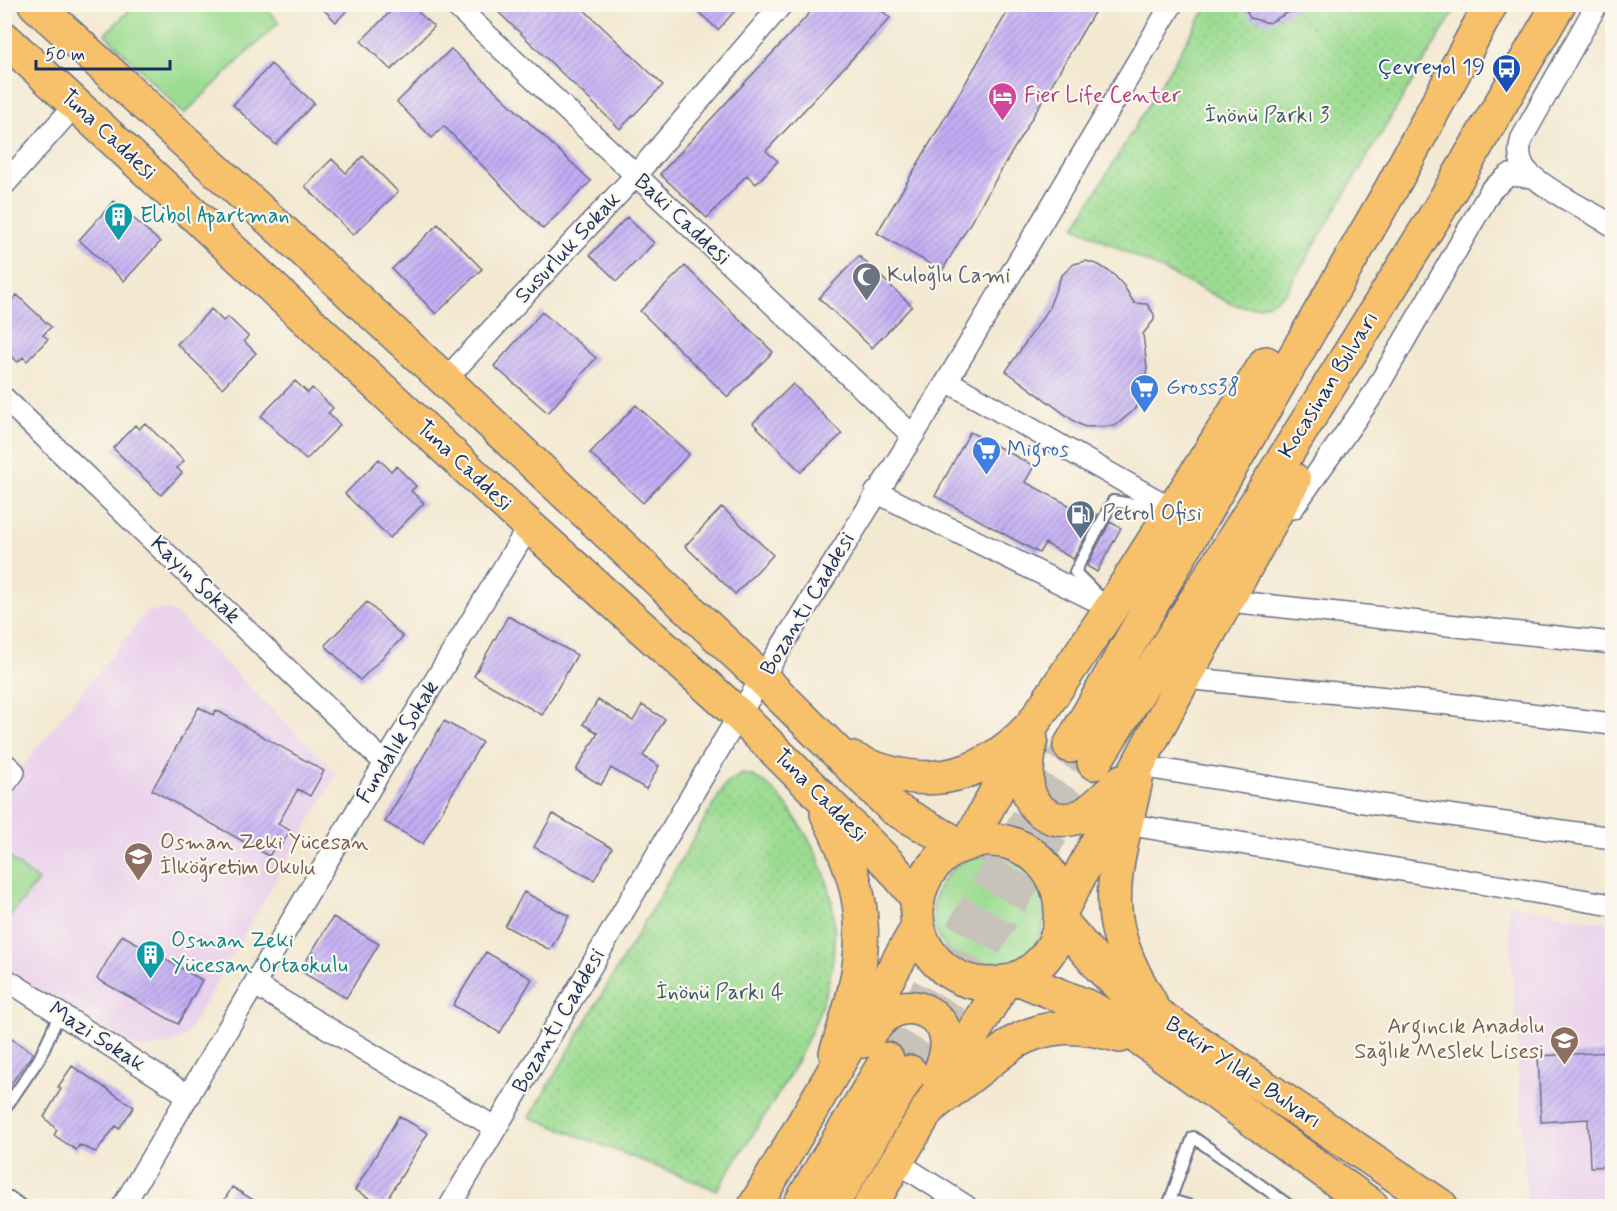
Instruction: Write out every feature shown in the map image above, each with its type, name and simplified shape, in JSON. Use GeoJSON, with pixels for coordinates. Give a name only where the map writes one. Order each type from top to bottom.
{"type":"FeatureCollection","features":[{"type":"Feature","properties":{"kind":"main road","name":"Tuna Caddesi"},"geometry":{"type":"LineString","coordinates":[[35,4],[445,380],[762,678],[893,808],[964,845]]}},
{"type":"Feature","properties":{"kind":"main road","name":"Kocasinan Bulvarı"},"geometry":{"type":"LineString","coordinates":[[1491,4],[1082,754],[1440,208],[1559,4]]}},
{"type":"Feature","properties":{"kind":"main road","name":"Tuna Caddesi"},"geometry":{"type":"LineString","coordinates":[[4,38],[529,526],[739,715],[890,865],[918,913]]}},
{"type":"Feature","properties":{"kind":"main road"},"geometry":{"type":"LineString","coordinates":[[964,845],[1032,725],[1111,608],[1276,347],[1390,191]]}},
{"type":"Feature","properties":{"kind":"main road"},"geometry":{"type":"LineString","coordinates":[[918,913],[929,953],[949,973],[975,983],[1010,980],[1030,972],[1049,951],[1061,916],[1184,678],[1229,601],[1440,208]]}},
{"type":"Feature","properties":{"kind":"main road"},"geometry":{"type":"LineString","coordinates":[[837,752],[887,773],[913,779],[936,779],[964,772],[993,759],[1032,725]]}},
{"type":"Feature","properties":{"kind":"main road"},"geometry":{"type":"LineString","coordinates":[[1032,725],[1026,787],[1039,810],[1055,818],[1074,818],[1083,815],[1139,766]]}},
{"type":"Feature","properties":{"kind":"main road"},"geometry":{"type":"LineString","coordinates":[[927,1110],[1013,1043],[1042,1030],[1071,1026],[1153,1031],[1115,925],[1114,881],[1139,766]]}},
{"type":"Feature","properties":{"kind":"main road"},"geometry":{"type":"LineString","coordinates":[[811,787],[845,852],[855,885],[862,927],[858,982],[825,1087]]}},
{"type":"Feature","properties":{"kind":"main road"},"geometry":{"type":"LineString","coordinates":[[754,1206],[825,1087],[918,913],[925,879],[937,862],[964,845],[1002,841],[1028,852],[1048,871],[1055,884],[1061,916]]}},
{"type":"Feature","properties":{"kind":"main road","name":"Bekir Yıldız Bulvarı"},"geometry":{"type":"LineString","coordinates":[[1061,916],[1153,1031],[1372,1206]]}},
{"type":"Feature","properties":{"kind":"main road"},"geometry":{"type":"LineString","coordinates":[[870,1206],[927,1110],[1010,980]]}},
{"type":"Feature","properties":{"kind":"main road","name":"Bekir Yıldız Bulvarı"},"geometry":{"type":"LineString","coordinates":[[1010,980],[1091,1008],[1127,1029],[1153,1031],[1441,1206]]}},
{"type":"Feature","properties":{"kind":"main road"},"geometry":{"type":"LineString","coordinates":[[825,1087],[882,1019],[899,1009],[918,1008],[936,1018],[946,1035],[948,1044],[927,1110]]}},
{"type":"Feature","properties":{"kind":"main road"},"geometry":{"type":"LineString","coordinates":[[799,1206],[898,1066],[831,1206]]}},
{"type":"Feature","properties":{"kind":"street","name":"Baki Caddesi"},"geometry":{"type":"LineString","coordinates":[[454,4],[912,435]]}},
{"type":"Feature","properties":{"kind":"street","name":"Susurluk Sokak"},"geometry":{"type":"LineString","coordinates":[[445,380],[635,176],[782,4]]}},
{"type":"Feature","properties":{"kind":"street","name":"Bozantı Caddesi"},"geometry":{"type":"LineString","coordinates":[[450,1206],[739,715],[876,492],[948,381],[1172,4]]}},
{"type":"Feature","properties":{"kind":"street"},"geometry":{"type":"LineString","coordinates":[[1597,4],[1522,138],[1520,157],[1533,177],[1612,225]]}},
{"type":"Feature","properties":{"kind":"street"},"geometry":{"type":"LineString","coordinates":[[4,186],[75,105]]}},
{"type":"Feature","properties":{"kind":"street"},"geometry":{"type":"LineString","coordinates":[[1533,177],[1509,176],[1491,190],[1374,393],[1229,601],[1612,643]]}},
{"type":"Feature","properties":{"kind":"street"},"geometry":{"type":"LineString","coordinates":[[948,381],[1174,510]]}},
{"type":"Feature","properties":{"kind":"street","name":"Kayın Sokak"},"geometry":{"type":"LineString","coordinates":[[4,398],[385,763]]}},
{"type":"Feature","properties":{"kind":"street"},"geometry":{"type":"LineString","coordinates":[[876,492],[1111,608]]}},
{"type":"Feature","properties":{"kind":"street","name":"Fundalık Sokak"},"geometry":{"type":"LineString","coordinates":[[123,1206],[385,763],[529,526]]}},
{"type":"Feature","properties":{"kind":"street"},"geometry":{"type":"LineString","coordinates":[[1184,678],[1449,704],[1612,724]]}},
{"type":"Feature","properties":{"kind":"street"},"geometry":{"type":"LineString","coordinates":[[4,763],[14,772],[4,785]]}},
{"type":"Feature","properties":{"kind":"street"},"geometry":{"type":"LineString","coordinates":[[1139,766],[1407,809],[1612,838]]}},
{"type":"Feature","properties":{"kind":"street"},"geometry":{"type":"LineString","coordinates":[[1126,824],[1612,905]]}},
{"type":"Feature","properties":{"kind":"street","name":"Mazi Sokak"},"geometry":{"type":"LineString","coordinates":[[4,978],[189,1096]]}},
{"type":"Feature","properties":{"kind":"street"},"geometry":{"type":"LineString","coordinates":[[255,985],[496,1128]]}},
{"type":"Feature","properties":{"kind":"street"},"geometry":{"type":"LineString","coordinates":[[897,1162],[966,1206]]}},
{"type":"Feature","properties":{"kind":"lane"},"geometry":{"type":"LineString","coordinates":[[1111,608],[1075,572],[1113,501],[1174,510]]}},
{"type":"Feature","properties":{"kind":"lane"},"geometry":{"type":"LineString","coordinates":[[4,1110],[39,1059],[60,1013]]}},
{"type":"Feature","properties":{"kind":"lane"},"geometry":{"type":"LineString","coordinates":[[1191,1206],[1169,1203],[1193,1137],[1290,1206]]}},
{"type":"Feature","properties":{"kind":"lane"},"geometry":{"type":"LineString","coordinates":[[10,1197],[22,1206]]}},
{"type":"Feature","properties":{"kind":"shaded area","name":"Osman Zeki Yücesan İlköğretim Okulu"},"geometry":{"type":"Polygon","coordinates":[[[164,609],[175,613],[337,774],[185,1037],[167,1045],[142,1049],[5,975],[5,788],[147,612],[164,609]]]}},
{"type":"Feature","properties":{"kind":"shaded area","name":"Argıncık Anadolu Sağlık Meslek Lisesi"},"geometry":{"type":"Polygon","coordinates":[[[1508,904],[1612,924],[1612,1206],[1527,1206],[1508,904]]]}},
{"type":"Feature","properties":{"kind":"green space"},"geometry":{"type":"Polygon","coordinates":[[[135,5],[262,5],[279,22],[184,114],[105,34],[135,5]]]}},
{"type":"Feature","properties":{"kind":"green space","name":"İnönü Parkı 3"},"geometry":{"type":"Polygon","coordinates":[[[1208,5],[1458,5],[1287,291],[1262,306],[1234,305],[1075,227],[1208,5]]]}},
{"type":"Feature","properties":{"kind":"green space","name":"İnönü Parkı 4"},"geometry":{"type":"Polygon","coordinates":[[[741,774],[758,779],[781,798],[798,822],[824,872],[834,921],[832,968],[819,1014],[798,1059],[773,1103],[717,1190],[530,1117],[725,785],[741,774]]]}},
{"type":"Feature","properties":{"kind":"green space"},"geometry":{"type":"Polygon","coordinates":[[[5,854],[38,881],[5,922],[5,854]]]}},
{"type":"Feature","properties":{"kind":"green space"},"geometry":{"type":"Polygon","coordinates":[[[989,856],[1010,860],[1028,873],[1041,891],[1045,912],[1041,933],[1028,951],[1010,964],[989,968],[968,964],[950,951],[937,933],[933,912],[937,891],[950,873],[968,860],[989,856]]]}},
{"type":"Feature","properties":{"kind":"building"},"geometry":{"type":"Polygon","coordinates":[[[318,4],[353,4],[336,22],[318,4]]]}},
{"type":"Feature","properties":{"kind":"building"},"geometry":{"type":"Polygon","coordinates":[[[398,4],[410,4],[434,27],[391,70],[361,41],[398,4]]]}},
{"type":"Feature","properties":{"kind":"building"},"geometry":{"type":"Polygon","coordinates":[[[490,4],[578,4],[663,85],[620,129],[490,4]]]}},
{"type":"Feature","properties":{"kind":"building"},"geometry":{"type":"Polygon","coordinates":[[[690,4],[741,4],[718,30],[690,4]]]}},
{"type":"Feature","properties":{"kind":"building"},"geometry":{"type":"Polygon","coordinates":[[[818,4],[875,4],[890,18],[766,151],[778,161],[756,184],[747,175],[707,218],[660,174],[818,4]]]}},
{"type":"Feature","properties":{"kind":"building"},"geometry":{"type":"Polygon","coordinates":[[[1012,4],[1039,4],[1048,10],[1051,4],[1099,4],[942,271],[877,233],[1012,4]]]}},
{"type":"Feature","properties":{"kind":"building"},"geometry":{"type":"Polygon","coordinates":[[[1243,4],[1304,4],[1269,23],[1250,18],[1243,4]]]}},
{"type":"Feature","properties":{"kind":"building"},"geometry":{"type":"Polygon","coordinates":[[[451,49],[591,181],[543,229],[444,126],[432,138],[397,102],[451,49]]]}},
{"type":"Feature","properties":{"kind":"building"},"geometry":{"type":"Polygon","coordinates":[[[271,64],[314,103],[276,145],[233,105],[271,64]]]}},
{"type":"Feature","properties":{"kind":"building"},"geometry":{"type":"Polygon","coordinates":[[[363,156],[398,192],[353,235],[305,186],[332,159],[346,173],[363,156]]]}},
{"type":"Feature","properties":{"kind":"building","name":"Elibol Apartman"},"geometry":{"type":"Polygon","coordinates":[[[114,201],[160,242],[124,281],[79,240],[114,201]]]}},
{"type":"Feature","properties":{"kind":"building"},"geometry":{"type":"Polygon","coordinates":[[[627,217],[654,243],[617,281],[590,255],[627,217]]]}},
{"type":"Feature","properties":{"kind":"building"},"geometry":{"type":"Polygon","coordinates":[[[438,224],[482,269],[436,314],[392,269],[438,224]]]}},
{"type":"Feature","properties":{"kind":"building","name":"Kuloğlu Cami"},"geometry":{"type":"Polygon","coordinates":[[[859,256],[912,306],[872,348],[819,298],[859,256]]]}},
{"type":"Feature","properties":{"kind":"building"},"geometry":{"type":"Polygon","coordinates":[[[1086,261],[1099,265],[1113,274],[1124,286],[1134,303],[1147,304],[1154,314],[1154,320],[1143,334],[1147,368],[1144,389],[1134,410],[1115,426],[1085,427],[1077,423],[1006,371],[1048,310],[1061,276],[1074,264],[1086,261]]]}},
{"type":"Feature","properties":{"kind":"building"},"geometry":{"type":"Polygon","coordinates":[[[685,266],[773,352],[728,397],[640,311],[685,266]]]}},
{"type":"Feature","properties":{"kind":"building"},"geometry":{"type":"Polygon","coordinates":[[[17,295],[51,327],[43,335],[48,339],[27,361],[23,357],[18,362],[4,350],[4,308],[17,295]]]}},
{"type":"Feature","properties":{"kind":"building"},"geometry":{"type":"Polygon","coordinates":[[[211,309],[223,321],[228,317],[248,336],[244,341],[256,353],[222,388],[177,344],[211,309]]]}},
{"type":"Feature","properties":{"kind":"building"},"geometry":{"type":"Polygon","coordinates":[[[542,312],[596,358],[548,413],[494,366],[542,312]]]}},
{"type":"Feature","properties":{"kind":"building"},"geometry":{"type":"Polygon","coordinates":[[[295,381],[308,393],[312,388],[333,408],[328,413],[340,425],[306,460],[261,416],[295,381]]]}},
{"type":"Feature","properties":{"kind":"building"},"geometry":{"type":"Polygon","coordinates":[[[793,384],[842,434],[801,472],[753,423],[793,384]]]}},
{"type":"Feature","properties":{"kind":"building"},"geometry":{"type":"Polygon","coordinates":[[[636,405],[689,454],[643,503],[590,453],[636,405]]]}},
{"type":"Feature","properties":{"kind":"building"},"geometry":{"type":"Polygon","coordinates":[[[145,423],[184,461],[177,468],[182,473],[161,495],[113,448],[135,425],[139,429],[145,423]]]}},
{"type":"Feature","properties":{"kind":"building"},"geometry":{"type":"Polygon","coordinates":[[[970,432],[1034,466],[1025,482],[1076,509],[1078,505],[1097,515],[1073,559],[1045,543],[1039,553],[935,496],[970,432]]]}},
{"type":"Feature","properties":{"kind":"building"},"geometry":{"type":"Polygon","coordinates":[[[379,459],[391,471],[396,466],[416,486],[411,491],[424,503],[390,538],[345,494],[379,459]]]}},
{"type":"Feature","properties":{"kind":"building"},"geometry":{"type":"Polygon","coordinates":[[[722,507],[773,555],[735,594],[685,546],[722,507]]]}},
{"type":"Feature","properties":{"kind":"building"},"geometry":{"type":"Polygon","coordinates":[[[1110,522],[1121,528],[1097,572],[1087,566],[1110,522]]]}},
{"type":"Feature","properties":{"kind":"building"},"geometry":{"type":"Polygon","coordinates":[[[367,602],[403,637],[360,680],[325,645],[367,602]]]}},
{"type":"Feature","properties":{"kind":"building"},"geometry":{"type":"Polygon","coordinates":[[[508,616],[577,655],[542,715],[474,676],[508,616]]]}},
{"type":"Feature","properties":{"kind":"building"},"geometry":{"type":"Polygon","coordinates":[[[598,700],[633,721],[642,705],[665,719],[643,756],[659,766],[646,789],[611,768],[601,785],[576,770],[598,733],[583,724],[598,700]]]}},
{"type":"Feature","properties":{"kind":"building"},"geometry":{"type":"Polygon","coordinates":[[[199,707],[213,715],[216,710],[324,771],[310,796],[298,789],[278,824],[290,830],[281,846],[277,844],[269,856],[152,790],[199,707]]]}},
{"type":"Feature","properties":{"kind":"building"},"geometry":{"type":"Polygon","coordinates":[[[444,721],[482,742],[423,844],[385,822],[444,721]]]}},
{"type":"Feature","properties":{"kind":"building"},"geometry":{"type":"Polygon","coordinates":[[[553,814],[612,848],[594,880],[534,847],[553,814]]]}},
{"type":"Feature","properties":{"kind":"building"},"geometry":{"type":"Polygon","coordinates":[[[524,892],[569,916],[550,950],[505,926],[524,892]]]}},
{"type":"Feature","properties":{"kind":"building"},"geometry":{"type":"Polygon","coordinates":[[[333,917],[379,944],[346,998],[300,971],[333,917]]]}},
{"type":"Feature","properties":{"kind":"building","name":"Osman Zeki Yücesan Ortaokulu"},"geometry":{"type":"Polygon","coordinates":[[[122,935],[202,980],[178,1024],[97,979],[122,935]]]}},
{"type":"Feature","properties":{"kind":"building"},"geometry":{"type":"Polygon","coordinates":[[[486,952],[532,979],[500,1033],[453,1005],[486,952]]]}},
{"type":"Feature","properties":{"kind":"building"},"geometry":{"type":"Polygon","coordinates":[[[12,1039],[33,1053],[4,1094],[4,1049],[12,1039]]]}},
{"type":"Feature","properties":{"kind":"building"},"geometry":{"type":"Polygon","coordinates":[[[1612,1052],[1612,1166],[1590,1167],[1588,1119],[1541,1122],[1538,1056],[1612,1052]]]}},
{"type":"Feature","properties":{"kind":"building"},"geometry":{"type":"Polygon","coordinates":[[[72,1066],[134,1107],[119,1129],[116,1126],[96,1152],[79,1145],[76,1150],[54,1135],[57,1130],[44,1117],[61,1089],[58,1087],[72,1066]]]}},
{"type":"Feature","properties":{"kind":"building"},"geometry":{"type":"Polygon","coordinates":[[[399,1116],[428,1133],[383,1206],[355,1190],[399,1116]]]}},
{"type":"Feature","properties":{"kind":"building"},"geometry":{"type":"Polygon","coordinates":[[[232,1187],[263,1206],[221,1206],[232,1187]]]}},
{"type":"Feature","properties":{"kind":"tunnel"},"geometry":{"type":"LineString","coordinates":[[887,1059],[1070,746]]}},
{"type":"Feature","properties":{"kind":"tunnel"},"geometry":{"type":"LineString","coordinates":[[910,1072],[1094,763]]}},
{"type":"Feature","properties":{"kind":"place","name":"Çevreyol 19"},"geometry":{"type":"Point","coordinates":[1506,94]}},
{"type":"Feature","properties":{"kind":"place","name":"Fier Life Center"},"geometry":{"type":"Point","coordinates":[1003,122]}},
{"type":"Feature","properties":{"kind":"place","name":"Elibol Apartman"},"geometry":{"type":"Point","coordinates":[119,242]}},
{"type":"Feature","properties":{"kind":"place","name":"Kuloğlu Cami"},"geometry":{"type":"Point","coordinates":[866,302]}},
{"type":"Feature","properties":{"kind":"place","name":"Gross38"},"geometry":{"type":"Point","coordinates":[1145,414]}},
{"type":"Feature","properties":{"kind":"place","name":"Migros"},"geometry":{"type":"Point","coordinates":[986,476]}},
{"type":"Feature","properties":{"kind":"place","name":"Petrol Ofisi"},"geometry":{"type":"Point","coordinates":[1081,540]}},
{"type":"Feature","properties":{"kind":"place","name":"Osman Zeki Yücesan İlköğretim Okulu"},"geometry":{"type":"Point","coordinates":[139,882]}},
{"type":"Feature","properties":{"kind":"place","name":"Osman Zeki Yücesan Ortaokulu"},"geometry":{"type":"Point","coordinates":[150,980]}},
{"type":"Feature","properties":{"kind":"place","name":"Argıncık Anadolu Sağlık Meslek Lisesi"},"geometry":{"type":"Point","coordinates":[1565,1066]}}]}
